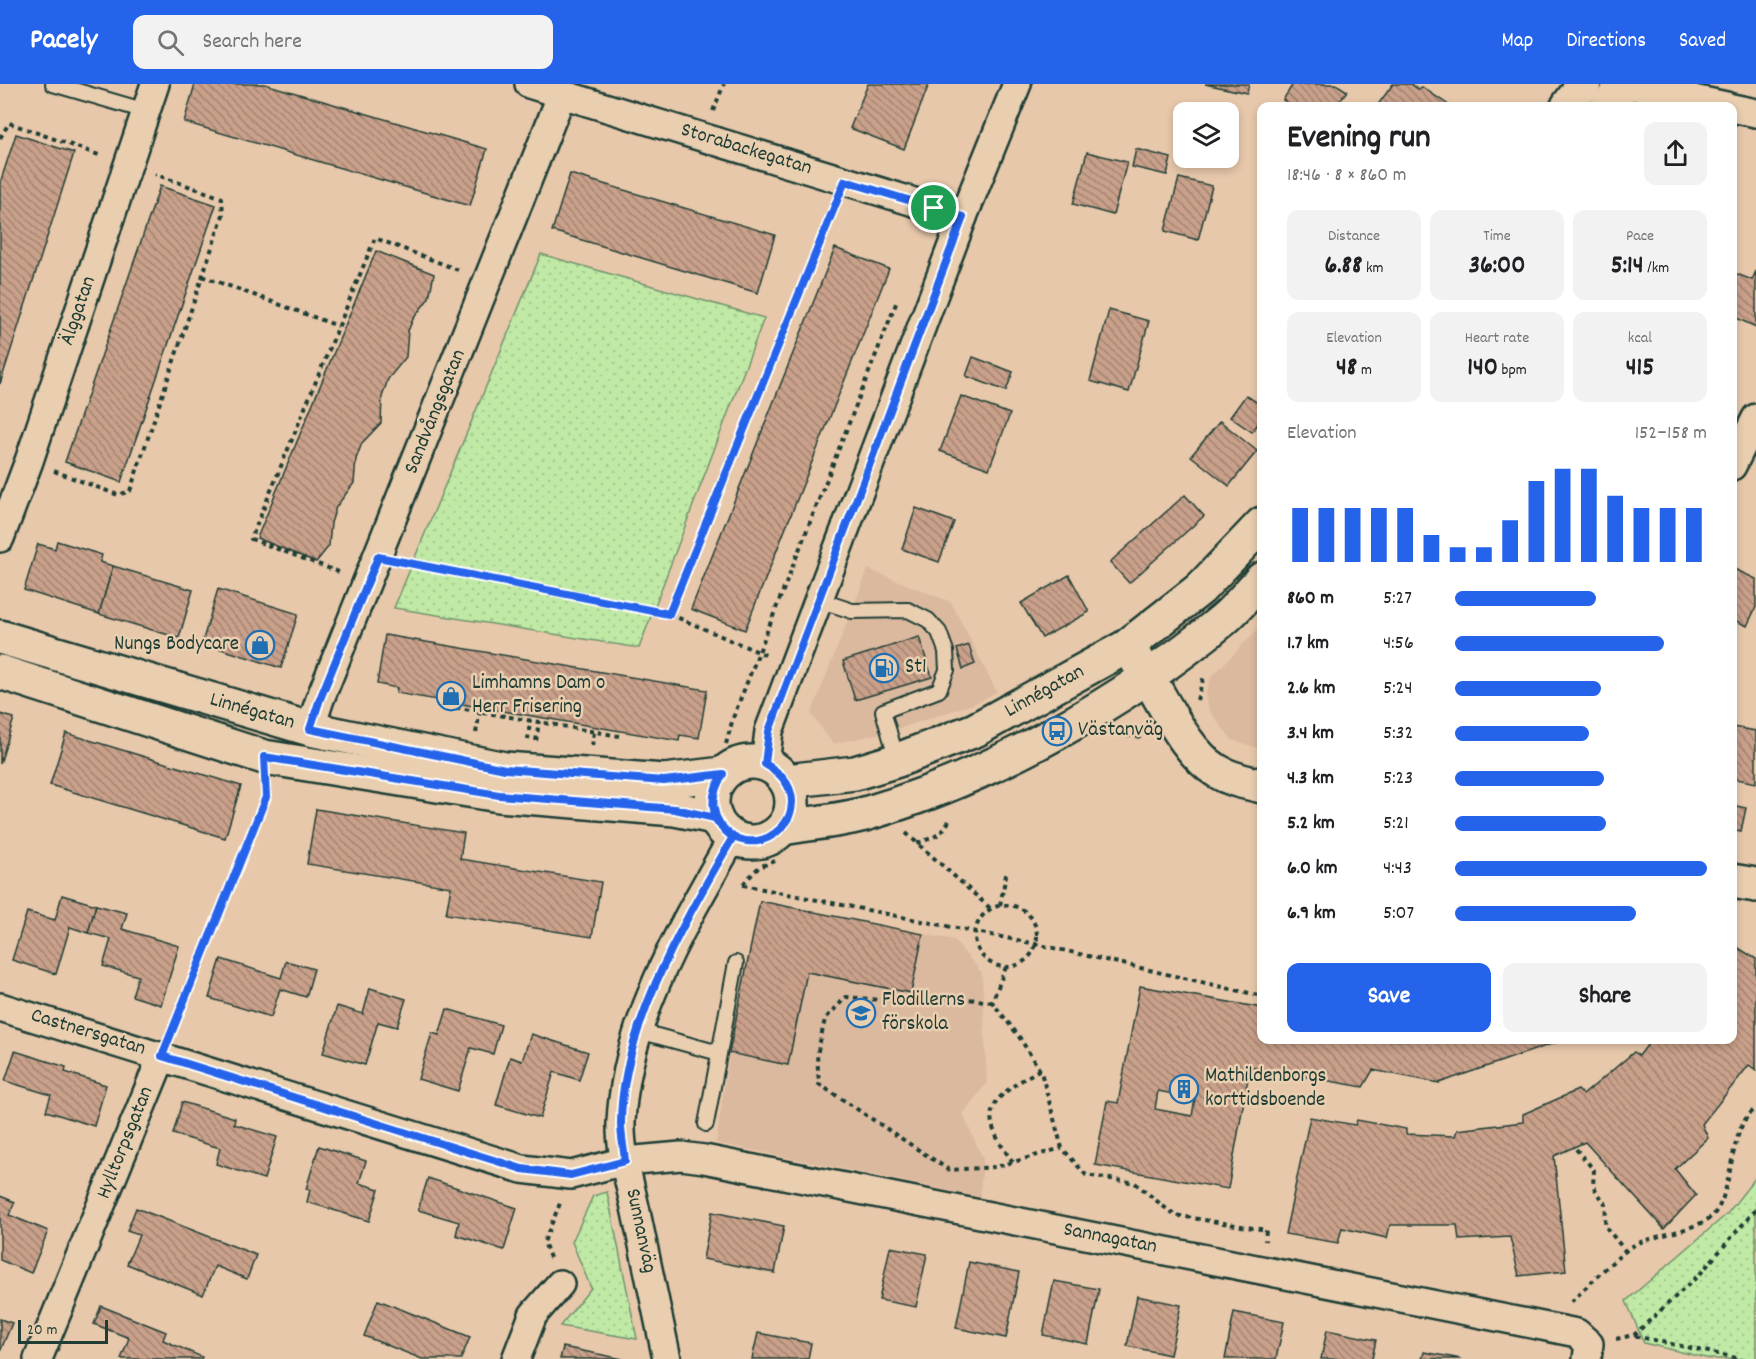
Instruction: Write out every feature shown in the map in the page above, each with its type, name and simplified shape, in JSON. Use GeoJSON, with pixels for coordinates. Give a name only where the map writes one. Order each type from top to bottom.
{"type":"FeatureCollection","features":[{"type":"Feature","properties":{"kind":"street","name":"Älggatan"},"geometry":{"type":"LineString","coordinates":[[0,537],[29,461],[155,84]]}},
{"type":"Feature","properties":{"kind":"street","name":"Storabackegatan"},"geometry":{"type":"LineString","coordinates":[[529,84],[963,217]]}},
{"type":"Feature","properties":{"kind":"street"},"geometry":{"type":"LineString","coordinates":[[776,772],[742,763],[723,774],[712,803],[724,827],[752,842],[769,838],[783,828],[792,807],[791,794],[776,772],[769,731],[963,217],[1017,84]]}},
{"type":"Feature","properties":{"kind":"street"},"geometry":{"type":"LineString","coordinates":[[1571,102],[1584,84]]}},
{"type":"Feature","properties":{"kind":"street"},"geometry":{"type":"LineString","coordinates":[[1611,102],[1624,84],[1707,102]]}},
{"type":"Feature","properties":{"kind":"street","name":"Sandvångsgatan"},"geometry":{"type":"LineString","coordinates":[[310,729],[562,94]]}},
{"type":"Feature","properties":{"kind":"street"},"geometry":{"type":"LineString","coordinates":[[1737,109],[1756,113]]}},
{"type":"Feature","properties":{"kind":"street"},"geometry":{"type":"LineString","coordinates":[[1737,456],[1756,418]]}},
{"type":"Feature","properties":{"kind":"street","name":"Linnégatan"},"geometry":{"type":"LineString","coordinates":[[776,772],[848,774],[897,760],[975,730],[1126,647],[1200,589],[1257,529]]}},
{"type":"Feature","properties":{"kind":"street","name":"Linnégatan"},"geometry":{"type":"LineString","coordinates":[[783,828],[865,814],[915,798],[1057,731],[1149,676],[1226,618],[1257,584]]}},
{"type":"Feature","properties":{"kind":"street","name":"Linnégatan"},"geometry":{"type":"LineString","coordinates":[[0,637],[310,729],[505,769],[664,781],[723,774]]}},
{"type":"Feature","properties":{"kind":"street"},"geometry":{"type":"LineString","coordinates":[[1126,647],[1149,676],[1196,753],[1216,771],[1234,780],[1257,785]]}},
{"type":"Feature","properties":{"kind":"street","name":"Linnégatan"},"geometry":{"type":"LineString","coordinates":[[0,672],[264,757],[499,795],[675,809],[724,827]]}},
{"type":"Feature","properties":{"kind":"street","name":"Sunnanväg"},"geometry":{"type":"LineString","coordinates":[[667,1359],[625,1161],[621,1124],[627,1079],[650,999],[724,827]]}},
{"type":"Feature","properties":{"kind":"street"},"geometry":{"type":"LineString","coordinates":[[1737,882],[1756,885]]}},
{"type":"Feature","properties":{"kind":"street","name":"Castnersgatan"},"geometry":{"type":"LineString","coordinates":[[0,1007],[522,1169],[571,1175],[625,1161]]}},
{"type":"Feature","properties":{"kind":"street","name":"Hylltorpsgatan"},"geometry":{"type":"LineString","coordinates":[[38,1359],[162,1056]]}},
{"type":"Feature","properties":{"kind":"street","name":"Sannagatan"},"geometry":{"type":"LineString","coordinates":[[625,1161],[681,1156],[704,1159],[1260,1269],[1577,1333],[1588,1352]]}},
{"type":"Feature","properties":{"kind":"street"},"geometry":{"type":"LineString","coordinates":[[516,1359],[533,1315],[560,1284]]}},
{"type":"Feature","properties":{"kind":"lane"},"geometry":{"type":"LineString","coordinates":[[53,84],[146,111]]}},
{"type":"Feature","properties":{"kind":"lane"},"geometry":{"type":"LineString","coordinates":[[819,600],[852,611],[908,610],[928,620],[939,632],[946,651],[946,670],[939,690],[883,711],[897,760]]}},
{"type":"Feature","properties":{"kind":"lane"},"geometry":{"type":"LineString","coordinates":[[706,1124],[736,963]]}},
{"type":"Feature","properties":{"kind":"lane"},"geometry":{"type":"LineString","coordinates":[[639,1031],[719,1053]]}},
{"type":"Feature","properties":{"kind":"path"},"geometry":{"type":"LineString","coordinates":[[0,138],[9,123],[222,198],[223,215],[130,491],[118,495],[29,461]]}},
{"type":"Feature","properties":{"kind":"path"},"geometry":{"type":"LineString","coordinates":[[669,614],[845,181]]}},
{"type":"Feature","properties":{"kind":"path"},"geometry":{"type":"LineString","coordinates":[[368,583],[251,539],[375,238],[488,281]]}},
{"type":"Feature","properties":{"kind":"path"},"geometry":{"type":"LineString","coordinates":[[202,276],[338,326]]}},
{"type":"Feature","properties":{"kind":"path"},"geometry":{"type":"LineString","coordinates":[[726,740],[899,297]]}},
{"type":"Feature","properties":{"kind":"path"},"geometry":{"type":"LineString","coordinates":[[378,557],[669,614],[794,668]]}},
{"type":"Feature","properties":{"kind":"path"},"geometry":{"type":"LineString","coordinates":[[447,706],[619,736]]}},
{"type":"Feature","properties":{"kind":"path"},"geometry":{"type":"LineString","coordinates":[[477,725],[480,712]]}},
{"type":"Feature","properties":{"kind":"path"},"geometry":{"type":"LineString","coordinates":[[528,735],[530,720]]}},
{"type":"Feature","properties":{"kind":"path"},"geometry":{"type":"LineString","coordinates":[[537,735],[539,722]]}},
{"type":"Feature","properties":{"kind":"path"},"geometry":{"type":"LineString","coordinates":[[592,744],[594,732]]}},
{"type":"Feature","properties":{"kind":"path"},"geometry":{"type":"LineString","coordinates":[[162,1056],[266,797],[264,757]]}},
{"type":"Feature","properties":{"kind":"path"},"geometry":{"type":"LineString","coordinates":[[917,843],[937,836],[945,830],[951,811]]}},
{"type":"Feature","properties":{"kind":"path"},"geometry":{"type":"LineString","coordinates":[[899,827],[991,908]]}},
{"type":"Feature","properties":{"kind":"path"},"geometry":{"type":"LineString","coordinates":[[1000,904],[1007,870]]}},
{"type":"Feature","properties":{"kind":"path"},"geometry":{"type":"LineString","coordinates":[[743,884],[1036,944],[1257,995]]}},
{"type":"Feature","properties":{"kind":"path"},"geometry":{"type":"LineString","coordinates":[[1000,904],[1011,904],[1029,915],[1037,933],[1036,944],[1026,961],[1006,968],[982,958],[974,933],[982,915],[1000,904]]}},
{"type":"Feature","properties":{"kind":"path"},"geometry":{"type":"LineString","coordinates":[[992,1002],[1006,968]]}},
{"type":"Feature","properties":{"kind":"path"},"geometry":{"type":"LineString","coordinates":[[1062,1148],[996,1167],[949,1170],[819,1084],[817,1054],[825,1019],[846,997],[915,1003],[944,996],[992,1002],[1018,1035],[1039,1070],[1062,1148],[1086,1175],[1135,1183],[1174,1215],[1266,1230],[1260,1269]]}},
{"type":"Feature","properties":{"kind":"path"},"geometry":{"type":"LineString","coordinates":[[1013,1162],[991,1129],[990,1115],[993,1107],[1004,1095],[1039,1070]]}},
{"type":"Feature","properties":{"kind":"path"},"geometry":{"type":"LineString","coordinates":[[1561,1330],[1569,1303],[1637,1243],[1713,1216],[1722,1198],[1740,1132],[1749,1113],[1756,1109]]}},
{"type":"Feature","properties":{"kind":"path"},"geometry":{"type":"LineString","coordinates":[[1576,1149],[1594,1170],[1593,1186],[1606,1204],[1605,1226],[1626,1252]]}},
{"type":"Feature","properties":{"kind":"path"},"geometry":{"type":"LineString","coordinates":[[560,1284],[544,1242],[571,1175]]}},
{"type":"Feature","properties":{"kind":"path"},"geometry":{"type":"LineString","coordinates":[[1588,1352],[1634,1335],[1700,1274],[1756,1209]]}},
{"type":"Feature","properties":{"kind":"path"},"geometry":{"type":"LineString","coordinates":[[1634,1335],[1741,1359]]}},
{"type":"Feature","properties":{"kind":"shaded area"},"geometry":{"type":"Polygon","coordinates":[[[868,569],[951,602],[997,692],[976,703],[895,730],[833,744],[811,714],[868,569]]]}},
{"type":"Feature","properties":{"kind":"shaded area"},"geometry":{"type":"Polygon","coordinates":[[[1257,630],[1257,748],[1232,740],[1210,712],[1205,696],[1211,677],[1257,630]]]}},
{"type":"Feature","properties":{"kind":"shaded area","name":"Flodillerns förskola"},"geometry":{"type":"Polygon","coordinates":[[[760,901],[954,940],[982,973],[987,1083],[963,1114],[983,1159],[980,1197],[716,1143],[729,1053],[760,901]]]}},
{"type":"Feature","properties":{"kind":"green space"},"geometry":{"type":"Polygon","coordinates":[[[541,254],[764,318],[639,648],[394,608],[541,254]]]}},
{"type":"Feature","properties":{"kind":"green space"},"geometry":{"type":"Polygon","coordinates":[[[1756,1177],[1756,1359],[1710,1359],[1644,1343],[1626,1301],[1727,1214],[1756,1177]]]}},
{"type":"Feature","properties":{"kind":"green space"},"geometry":{"type":"Polygon","coordinates":[[[607,1192],[637,1339],[560,1326],[591,1288],[572,1242],[593,1196],[607,1192]]]}},
{"type":"Feature","properties":{"kind":"building"},"geometry":{"type":"Polygon","coordinates":[[[195,84],[265,84],[487,149],[470,206],[184,122],[195,84]]]}},
{"type":"Feature","properties":{"kind":"building"},"geometry":{"type":"Polygon","coordinates":[[[868,84],[929,84],[904,149],[850,128],[868,84]]]}},
{"type":"Feature","properties":{"kind":"building"},"geometry":{"type":"Polygon","coordinates":[[[1205,84],[1249,84],[1247,93],[1205,84]]]}},
{"type":"Feature","properties":{"kind":"building"},"geometry":{"type":"Polygon","coordinates":[[[1293,84],[1336,84],[1347,91],[1339,102],[1286,102],[1283,100],[1293,84]]]}},
{"type":"Feature","properties":{"kind":"building"},"geometry":{"type":"Polygon","coordinates":[[[1393,84],[1411,84],[1419,90],[1422,87],[1444,102],[1380,102],[1393,84]]]}},
{"type":"Feature","properties":{"kind":"building"},"geometry":{"type":"Polygon","coordinates":[[[16,134],[74,153],[0,384],[0,183],[16,134]]]}},
{"type":"Feature","properties":{"kind":"building"},"geometry":{"type":"Polygon","coordinates":[[[1136,149],[1171,158],[1167,175],[1132,167],[1136,149]]]}},
{"type":"Feature","properties":{"kind":"building"},"geometry":{"type":"Polygon","coordinates":[[[1087,152],[1127,162],[1113,215],[1073,204],[1087,152]]]}},
{"type":"Feature","properties":{"kind":"building"},"geometry":{"type":"Polygon","coordinates":[[[570,174],[775,235],[758,293],[552,231],[570,174]]]}},
{"type":"Feature","properties":{"kind":"building"},"geometry":{"type":"Polygon","coordinates":[[[1179,178],[1212,186],[1198,240],[1165,231],[1179,178]]]}},
{"type":"Feature","properties":{"kind":"building"},"geometry":{"type":"Polygon","coordinates":[[[160,186],[216,205],[121,482],[65,462],[160,186]]]}},
{"type":"Feature","properties":{"kind":"building"},"geometry":{"type":"Polygon","coordinates":[[[835,248],[889,269],[745,630],[691,609],[835,248]]]}},
{"type":"Feature","properties":{"kind":"building"},"geometry":{"type":"Polygon","coordinates":[[[376,251],[434,274],[429,298],[413,319],[408,331],[406,357],[388,379],[382,397],[381,423],[362,443],[356,459],[354,483],[336,507],[331,523],[329,546],[316,562],[257,538],[376,251]]]}},
{"type":"Feature","properties":{"kind":"building"},"geometry":{"type":"Polygon","coordinates":[[[1756,271],[1756,327],[1737,318],[1737,274],[1752,280],[1756,271]]]}},
{"type":"Feature","properties":{"kind":"building"},"geometry":{"type":"Polygon","coordinates":[[[1109,310],[1149,321],[1129,392],[1090,381],[1109,310]]]}},
{"type":"Feature","properties":{"kind":"building"},"geometry":{"type":"Polygon","coordinates":[[[973,357],[1013,372],[1006,391],[966,376],[973,357]]]}},
{"type":"Feature","properties":{"kind":"building"},"geometry":{"type":"Polygon","coordinates":[[[1246,395],[1257,403],[1257,425],[1252,432],[1230,417],[1246,395]]]}},
{"type":"Feature","properties":{"kind":"building"},"geometry":{"type":"Polygon","coordinates":[[[961,396],[1010,414],[989,469],[940,451],[961,396]]]}},
{"type":"Feature","properties":{"kind":"building"},"geometry":{"type":"Polygon","coordinates":[[[1220,421],[1257,451],[1229,486],[1191,456],[1220,421]]]}},
{"type":"Feature","properties":{"kind":"building"},"geometry":{"type":"Polygon","coordinates":[[[1185,495],[1204,516],[1129,583],[1110,562],[1185,495]]]}},
{"type":"Feature","properties":{"kind":"building"},"geometry":{"type":"Polygon","coordinates":[[[916,508],[954,522],[939,562],[902,549],[916,508]]]}},
{"type":"Feature","properties":{"kind":"building"},"geometry":{"type":"Polygon","coordinates":[[[57,541],[102,555],[100,562],[113,566],[99,614],[24,590],[38,544],[55,549],[57,541]]]}},
{"type":"Feature","properties":{"kind":"building"},"geometry":{"type":"Polygon","coordinates":[[[113,566],[193,590],[179,638],[99,614],[113,566]]]}},
{"type":"Feature","properties":{"kind":"building"},"geometry":{"type":"Polygon","coordinates":[[[1737,570],[1756,579],[1756,607],[1747,626],[1737,621],[1737,570]]]}},
{"type":"Feature","properties":{"kind":"building"},"geometry":{"type":"Polygon","coordinates":[[[1069,575],[1089,612],[1042,638],[1021,603],[1069,575]]]}},
{"type":"Feature","properties":{"kind":"building"},"geometry":{"type":"Polygon","coordinates":[[[218,589],[298,614],[281,668],[202,643],[218,589]]]}},
{"type":"Feature","properties":{"kind":"building"},"geometry":{"type":"Polygon","coordinates":[[[385,635],[707,690],[699,738],[680,735],[679,741],[396,693],[397,688],[377,684],[385,635]]]}},
{"type":"Feature","properties":{"kind":"building"},"geometry":{"type":"Polygon","coordinates":[[[919,637],[932,677],[855,700],[843,661],[919,637]]]}},
{"type":"Feature","properties":{"kind":"building"},"geometry":{"type":"Polygon","coordinates":[[[969,645],[975,664],[963,669],[957,649],[969,645]]]}},
{"type":"Feature","properties":{"kind":"building"},"geometry":{"type":"Polygon","coordinates":[[[0,714],[14,718],[0,764],[0,714]]]}},
{"type":"Feature","properties":{"kind":"building"},"geometry":{"type":"Polygon","coordinates":[[[1737,728],[1756,731],[1756,783],[1737,779],[1737,728]]]}},
{"type":"Feature","properties":{"kind":"building"},"geometry":{"type":"Polygon","coordinates":[[[66,733],[241,786],[225,838],[50,785],[66,733]]]}},
{"type":"Feature","properties":{"kind":"building"},"geometry":{"type":"Polygon","coordinates":[[[1737,806],[1746,808],[1741,831],[1737,830],[1737,806]]]}},
{"type":"Feature","properties":{"kind":"building"},"geometry":{"type":"Polygon","coordinates":[[[316,809],[464,833],[460,859],[601,882],[592,937],[446,914],[451,887],[307,864],[316,809]]]}},
{"type":"Feature","properties":{"kind":"building"},"geometry":{"type":"Polygon","coordinates":[[[62,895],[96,905],[88,933],[70,927],[56,974],[12,960],[27,912],[55,920],[62,895]]]}},
{"type":"Feature","properties":{"kind":"building"},"geometry":{"type":"Polygon","coordinates":[[[760,901],[923,934],[911,993],[807,972],[788,1065],[729,1053],[760,901]]]}},
{"type":"Feature","properties":{"kind":"building"},"geometry":{"type":"Polygon","coordinates":[[[96,905],[127,913],[122,929],[179,946],[161,1005],[132,996],[138,976],[103,966],[111,939],[88,933],[96,905]]]}},
{"type":"Feature","properties":{"kind":"building"},"geometry":{"type":"Polygon","coordinates":[[[1737,947],[1756,959],[1756,1070],[1749,1065],[1702,1124],[1708,1138],[1675,1169],[1696,1195],[1664,1229],[1585,1142],[1554,1156],[1566,1271],[1519,1276],[1510,1237],[1459,1240],[1457,1225],[1390,1225],[1387,1238],[1342,1228],[1338,1243],[1285,1234],[1310,1117],[1355,1125],[1357,1120],[1406,1129],[1406,1134],[1455,1136],[1457,1130],[1523,1122],[1523,1114],[1578,1090],[1583,1095],[1634,1052],[1639,1056],[1648,1044],[1737,1044],[1737,947]]]}},
{"type":"Feature","properties":{"kind":"building"},"geometry":{"type":"Polygon","coordinates":[[[221,959],[281,978],[286,961],[314,969],[306,997],[280,989],[271,1017],[209,998],[221,959]]]}},
{"type":"Feature","properties":{"kind":"building","name":"Mathildenborgs korttidsboende"},"geometry":{"type":"Polygon","coordinates":[[[1140,986],[1257,1007],[1257,1044],[1551,1044],[1439,1083],[1373,1070],[1363,1087],[1250,1067],[1228,1189],[1095,1165],[1107,1101],[1118,1103],[1140,986]],[[1158,1091],[1155,1109],[1192,1116],[1195,1098],[1158,1091]]]}},
{"type":"Feature","properties":{"kind":"building"},"geometry":{"type":"Polygon","coordinates":[[[370,988],[406,999],[397,1027],[378,1022],[365,1065],[323,1053],[337,1006],[363,1014],[370,988]]]}},
{"type":"Feature","properties":{"kind":"building"},"geometry":{"type":"Polygon","coordinates":[[[447,1009],[501,1025],[493,1054],[471,1048],[458,1091],[418,1079],[432,1033],[439,1035],[447,1009]]]}},
{"type":"Feature","properties":{"kind":"building"},"geometry":{"type":"Polygon","coordinates":[[[531,1034],[588,1052],[579,1080],[554,1072],[540,1118],[496,1105],[510,1057],[522,1061],[531,1034]]]}},
{"type":"Feature","properties":{"kind":"building"},"geometry":{"type":"Polygon","coordinates":[[[15,1051],[66,1067],[65,1072],[106,1085],[94,1126],[46,1111],[51,1095],[5,1081],[15,1051]]]}},
{"type":"Feature","properties":{"kind":"building"},"geometry":{"type":"Polygon","coordinates":[[[182,1102],[235,1118],[234,1124],[277,1137],[264,1179],[216,1164],[220,1148],[173,1134],[182,1102]]]}},
{"type":"Feature","properties":{"kind":"building"},"geometry":{"type":"Polygon","coordinates":[[[319,1146],[366,1161],[359,1183],[379,1189],[369,1221],[307,1202],[310,1190],[306,1189],[319,1146]]]}},
{"type":"Feature","properties":{"kind":"building"},"geometry":{"type":"Polygon","coordinates":[[[428,1178],[517,1208],[504,1250],[456,1235],[459,1222],[418,1210],[428,1178]]]}},
{"type":"Feature","properties":{"kind":"building"},"geometry":{"type":"Polygon","coordinates":[[[0,1196],[15,1202],[9,1215],[48,1231],[31,1273],[0,1260],[0,1196]]]}},
{"type":"Feature","properties":{"kind":"building"},"geometry":{"type":"Polygon","coordinates":[[[136,1208],[256,1255],[247,1279],[215,1266],[203,1295],[127,1264],[139,1235],[127,1231],[136,1208]]]}},
{"type":"Feature","properties":{"kind":"building"},"geometry":{"type":"Polygon","coordinates":[[[712,1212],[784,1226],[775,1273],[703,1259],[712,1212]]]}},
{"type":"Feature","properties":{"kind":"building"},"geometry":{"type":"Polygon","coordinates":[[[890,1247],[927,1254],[916,1307],[879,1300],[890,1247]]]}},
{"type":"Feature","properties":{"kind":"building"},"geometry":{"type":"Polygon","coordinates":[[[969,1262],[1019,1272],[1006,1338],[956,1328],[969,1262]]]}},
{"type":"Feature","properties":{"kind":"building"},"geometry":{"type":"Polygon","coordinates":[[[1054,1281],[1099,1289],[1088,1344],[1043,1335],[1054,1281]]]}},
{"type":"Feature","properties":{"kind":"building"},"geometry":{"type":"Polygon","coordinates":[[[1137,1296],[1181,1305],[1170,1355],[1127,1346],[1137,1296]]]}},
{"type":"Feature","properties":{"kind":"building"},"geometry":{"type":"Polygon","coordinates":[[[378,1300],[470,1337],[461,1359],[422,1359],[364,1336],[378,1300]]]}},
{"type":"Feature","properties":{"kind":"building"},"geometry":{"type":"Polygon","coordinates":[[[101,1306],[166,1332],[163,1340],[202,1357],[201,1359],[121,1359],[129,1338],[94,1324],[101,1306]]]}},
{"type":"Feature","properties":{"kind":"building"},"geometry":{"type":"Polygon","coordinates":[[[1234,1312],[1284,1322],[1276,1359],[1225,1359],[1234,1312]]]}},
{"type":"Feature","properties":{"kind":"building"},"geometry":{"type":"Polygon","coordinates":[[[0,1319],[12,1323],[0,1352],[0,1319]]]}},
{"type":"Feature","properties":{"kind":"building"},"geometry":{"type":"Polygon","coordinates":[[[1327,1330],[1376,1340],[1372,1359],[1321,1359],[1327,1330]]]}},
{"type":"Feature","properties":{"kind":"building"},"geometry":{"type":"Polygon","coordinates":[[[758,1333],[811,1343],[808,1359],[752,1359],[758,1333]]]}},
{"type":"Feature","properties":{"kind":"building"},"geometry":{"type":"Polygon","coordinates":[[[563,1347],[623,1359],[560,1359],[563,1347]]]}},
{"type":"Feature","properties":{"kind":"building"},"geometry":{"type":"Polygon","coordinates":[[[1424,1352],[1461,1359],[1422,1359],[1424,1352]]]}},
{"type":"Feature","properties":{"kind":"place","name":"Nungs Bodycare"},"geometry":{"type":"Point","coordinates":[260,645]}},
{"type":"Feature","properties":{"kind":"place","name":"St1"},"geometry":{"type":"Point","coordinates":[884,668]}},
{"type":"Feature","properties":{"kind":"place","name":"Limhamns Dam o Herr Frisering"},"geometry":{"type":"Point","coordinates":[451,696]}},
{"type":"Feature","properties":{"kind":"place","name":"Västanväg"},"geometry":{"type":"Point","coordinates":[1057,731]}},
{"type":"Feature","properties":{"kind":"place","name":"Flodillerns förskola"},"geometry":{"type":"Point","coordinates":[861,1013]}},
{"type":"Feature","properties":{"kind":"place","name":"Mathildenborgs korttidsboende"},"geometry":{"type":"Point","coordinates":[1184,1089]}},
{"type":"Feature","properties":{"kind":"route"},"geometry":{"type":"LineString","coordinates":[[934,208],[845,181],[669,614],[378,557],[310,729],[505,769],[664,781],[723,774],[715,786],[712,806],[720,826],[733,837],[678,935],[650,999],[627,1079],[621,1124],[625,1161],[571,1175],[522,1169],[162,1056],[266,797],[264,757],[499,795],[675,809],[715,818],[720,826],[725,832],[733,837],[752,842],[769,838],[781,830],[786,824],[792,807],[791,794],[787,781],[776,770],[765,764],[769,731],[963,217],[934,208]]}}]}
